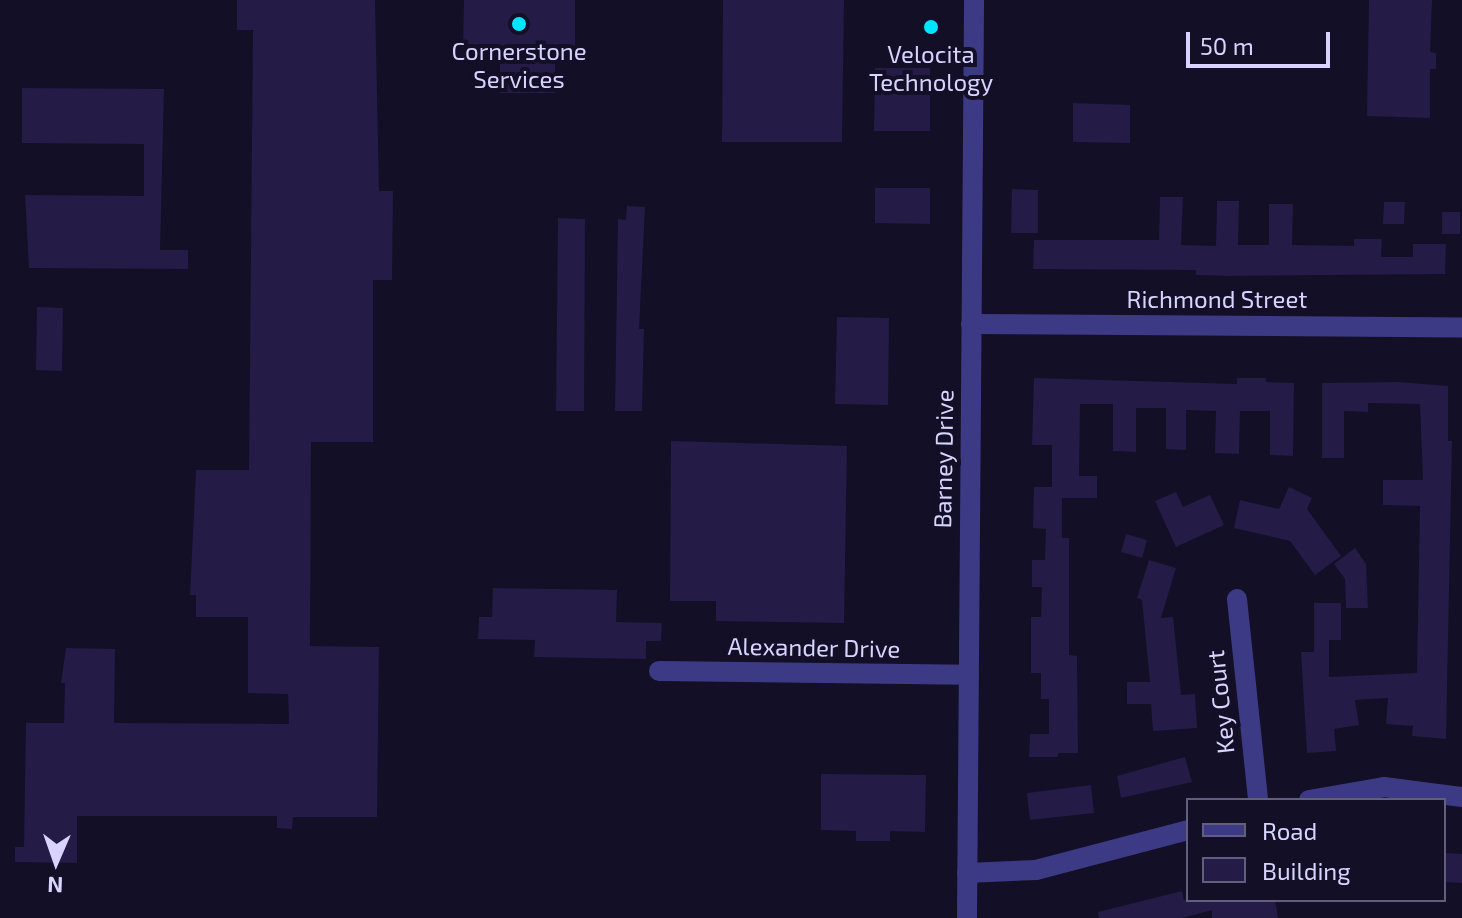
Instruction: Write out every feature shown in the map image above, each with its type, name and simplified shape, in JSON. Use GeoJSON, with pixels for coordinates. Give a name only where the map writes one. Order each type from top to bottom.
{"type":"FeatureCollection","features":[{"type":"Feature","properties":{"kind":"street","name":"Barney Drive"},"geometry":{"type":"LineString","coordinates":[[967,918],[974,0]]}},
{"type":"Feature","properties":{"kind":"street","name":"Richmond Street"},"geometry":{"type":"LineString","coordinates":[[971,324],[1462,327]]}},
{"type":"Feature","properties":{"kind":"street","name":"Key Court"},"geometry":{"type":"LineString","coordinates":[[1237,599],[1258,798]]}},
{"type":"Feature","properties":{"kind":"street","name":"Alexander Drive"},"geometry":{"type":"LineString","coordinates":[[659,671],[967,675]]}},
{"type":"Feature","properties":{"kind":"street"},"geometry":{"type":"LineString","coordinates":[[1321,798],[1384,787],[1462,797]]}},
{"type":"Feature","properties":{"kind":"street"},"geometry":{"type":"LineString","coordinates":[[967,873],[1036,870],[1186,831]]}},
{"type":"Feature","properties":{"kind":"building"},"geometry":{"type":"Polygon","coordinates":[[[237,0],[375,0],[379,191],[393,191],[392,280],[373,280],[373,442],[311,442],[310,646],[379,647],[377,817],[293,817],[292,829],[277,828],[277,816],[77,816],[77,863],[15,862],[15,847],[24,847],[26,723],[64,723],[65,683],[61,683],[66,648],[115,649],[114,723],[289,724],[288,694],[248,693],[248,617],[196,617],[196,595],[190,595],[196,470],[249,470],[253,30],[237,30],[237,0]]]}},
{"type":"Feature","properties":{"kind":"building","name":"Cornerstone Services"},"geometry":{"type":"Polygon","coordinates":[[[464,0],[575,0],[575,48],[555,48],[555,93],[500,93],[500,47],[463,47],[464,0]]]}},
{"type":"Feature","properties":{"kind":"building"},"geometry":{"type":"Polygon","coordinates":[[[723,0],[844,0],[842,142],[722,142],[723,0]]]}},
{"type":"Feature","properties":{"kind":"building"},"geometry":{"type":"Polygon","coordinates":[[[1369,0],[1432,0],[1430,52],[1436,53],[1436,69],[1430,69],[1430,118],[1367,116],[1369,0]]]}},
{"type":"Feature","properties":{"kind":"building"},"geometry":{"type":"Polygon","coordinates":[[[875,68],[930,68],[930,131],[874,131],[875,68]]]}},
{"type":"Feature","properties":{"kind":"building"},"geometry":{"type":"Polygon","coordinates":[[[22,88],[164,89],[160,250],[188,250],[188,269],[29,268],[25,195],[144,196],[144,144],[22,143],[22,88]]]}},
{"type":"Feature","properties":{"kind":"building"},"geometry":{"type":"Polygon","coordinates":[[[1073,103],[1130,105],[1130,143],[1073,142],[1073,103]]]}},
{"type":"Feature","properties":{"kind":"building"},"geometry":{"type":"Polygon","coordinates":[[[875,188],[930,188],[930,224],[875,223],[875,188]]]}},
{"type":"Feature","properties":{"kind":"building"},"geometry":{"type":"Polygon","coordinates":[[[1012,189],[1038,190],[1038,233],[1011,233],[1012,189]]]}},
{"type":"Feature","properties":{"kind":"building"},"geometry":{"type":"Polygon","coordinates":[[[1160,197],[1183,197],[1181,245],[1216,246],[1217,201],[1239,201],[1238,245],[1269,245],[1269,204],[1293,204],[1292,245],[1354,246],[1354,239],[1382,239],[1381,257],[1413,257],[1413,244],[1446,244],[1445,274],[1228,276],[1196,275],[1196,270],[1033,269],[1034,240],[1159,240],[1160,197]]]}},
{"type":"Feature","properties":{"kind":"building"},"geometry":{"type":"Polygon","coordinates":[[[1384,202],[1405,202],[1404,224],[1383,224],[1384,202]]]}},
{"type":"Feature","properties":{"kind":"building"},"geometry":{"type":"Polygon","coordinates":[[[627,206],[645,207],[639,329],[644,329],[642,411],[615,411],[618,219],[626,220],[627,206]]]}},
{"type":"Feature","properties":{"kind":"building"},"geometry":{"type":"Polygon","coordinates":[[[1442,212],[1460,212],[1460,234],[1442,234],[1442,212]]]}},
{"type":"Feature","properties":{"kind":"building"},"geometry":{"type":"Polygon","coordinates":[[[558,218],[585,219],[584,411],[556,411],[558,218]]]}},
{"type":"Feature","properties":{"kind":"building"},"geometry":{"type":"Polygon","coordinates":[[[37,307],[63,308],[62,371],[36,370],[37,307]]]}},
{"type":"Feature","properties":{"kind":"building"},"geometry":{"type":"Polygon","coordinates":[[[837,317],[889,318],[888,405],[835,404],[837,317]]]}},
{"type":"Feature","properties":{"kind":"building"},"geometry":{"type":"Polygon","coordinates":[[[1034,378],[1237,384],[1237,378],[1266,378],[1266,382],[1294,383],[1293,456],[1270,455],[1270,411],[1240,411],[1239,454],[1215,453],[1216,411],[1186,410],[1186,450],[1166,449],[1166,408],[1136,408],[1136,452],[1113,451],[1113,404],[1080,404],[1079,476],[1097,476],[1097,498],[1062,498],[1062,538],[1069,538],[1069,655],[1077,656],[1078,753],[1058,753],[1058,757],[1029,757],[1030,734],[1049,734],[1049,699],[1041,699],[1041,673],[1031,673],[1031,617],[1041,617],[1042,587],[1032,587],[1032,560],[1045,560],[1046,529],[1033,528],[1034,487],[1052,487],[1052,445],[1032,445],[1034,378]]]}},
{"type":"Feature","properties":{"kind":"building"},"geometry":{"type":"Polygon","coordinates":[[[1399,382],[1448,386],[1448,441],[1452,441],[1446,739],[1412,736],[1413,726],[1386,724],[1388,698],[1355,700],[1359,725],[1334,729],[1336,751],[1307,753],[1301,652],[1314,652],[1314,603],[1341,603],[1341,640],[1329,640],[1329,677],[1417,673],[1420,506],[1383,505],[1383,480],[1423,480],[1420,404],[1368,403],[1368,412],[1344,411],[1344,458],[1322,458],[1322,383],[1399,382]]]}},
{"type":"Feature","properties":{"kind":"building"},"geometry":{"type":"Polygon","coordinates":[[[671,441],[847,446],[844,623],[716,621],[716,601],[670,601],[671,441]]]}},
{"type":"Feature","properties":{"kind":"building"},"geometry":{"type":"Polygon","coordinates":[[[1289,487],[1312,498],[1307,509],[1341,556],[1315,575],[1290,541],[1234,528],[1240,500],[1279,509],[1289,487]]]}},
{"type":"Feature","properties":{"kind":"building"},"geometry":{"type":"Polygon","coordinates":[[[1176,492],[1183,507],[1210,495],[1224,525],[1176,547],[1155,501],[1176,492]]]}},
{"type":"Feature","properties":{"kind":"building"},"geometry":{"type":"Polygon","coordinates":[[[1126,534],[1147,540],[1142,558],[1121,552],[1126,534]]]}},
{"type":"Feature","properties":{"kind":"building"},"geometry":{"type":"Polygon","coordinates":[[[1355,548],[1366,564],[1368,608],[1346,608],[1345,579],[1334,564],[1355,548]]]}},
{"type":"Feature","properties":{"kind":"building"},"geometry":{"type":"Polygon","coordinates":[[[1149,560],[1176,568],[1161,618],[1173,617],[1181,695],[1195,694],[1197,728],[1153,731],[1151,704],[1127,704],[1127,682],[1150,682],[1142,600],[1137,598],[1149,560]]]}},
{"type":"Feature","properties":{"kind":"building"},"geometry":{"type":"Polygon","coordinates":[[[493,588],[617,590],[616,622],[662,623],[661,641],[646,641],[646,659],[534,657],[535,640],[478,639],[479,617],[492,617],[493,588]]]}},
{"type":"Feature","properties":{"kind":"building"},"geometry":{"type":"Polygon","coordinates":[[[1185,757],[1192,782],[1121,798],[1117,776],[1185,757]]]}},
{"type":"Feature","properties":{"kind":"building"},"geometry":{"type":"Polygon","coordinates":[[[821,774],[926,775],[925,832],[890,831],[890,841],[856,841],[856,831],[821,830],[821,774]]]}},
{"type":"Feature","properties":{"kind":"building"},"geometry":{"type":"Polygon","coordinates":[[[1091,785],[1094,813],[1030,820],[1027,793],[1091,785]]]}},
{"type":"Feature","properties":{"kind":"building"},"geometry":{"type":"Polygon","coordinates":[[[1446,853],[1462,854],[1462,883],[1446,882],[1446,853]]]}},
{"type":"Feature","properties":{"kind":"building"},"geometry":{"type":"Polygon","coordinates":[[[1182,891],[1186,902],[1275,902],[1278,918],[1212,918],[1212,910],[1182,918],[1099,918],[1098,912],[1182,891]]]}},
{"type":"Feature","properties":{"kind":"place","name":"Cornerstone Services"},"geometry":{"type":"Point","coordinates":[519,24]}},
{"type":"Feature","properties":{"kind":"place","name":"Velocita Technology"},"geometry":{"type":"Point","coordinates":[931,27]}}]}
